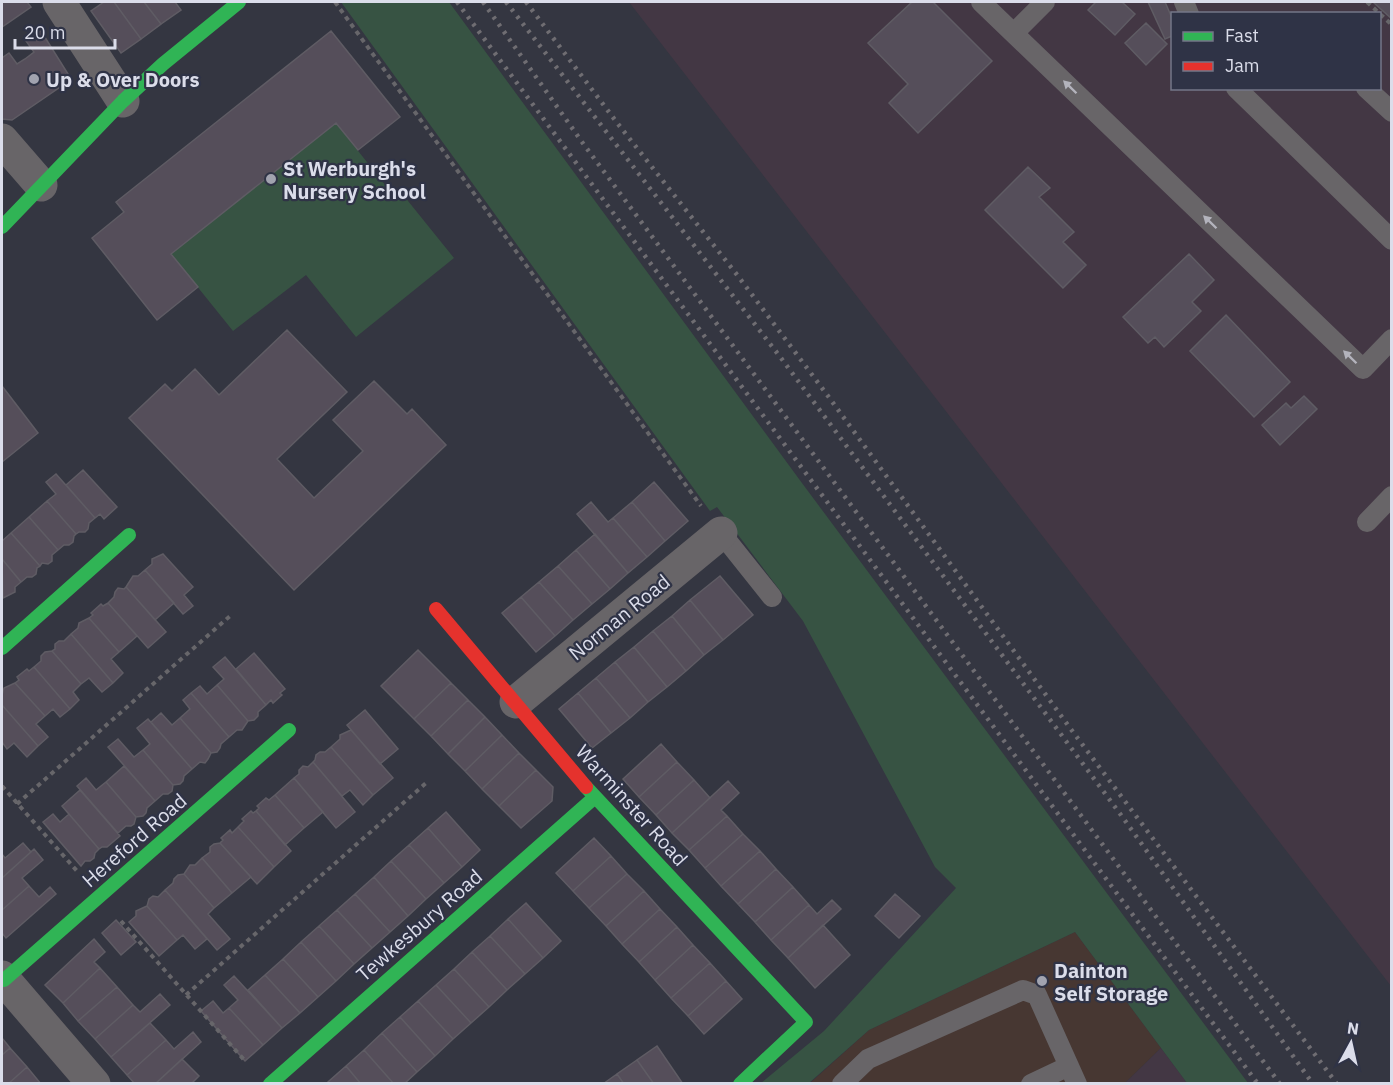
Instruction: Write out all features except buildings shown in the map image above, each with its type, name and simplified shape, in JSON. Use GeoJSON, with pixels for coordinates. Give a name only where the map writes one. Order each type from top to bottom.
{"type":"FeatureCollection","features":[{"type":"Feature","properties":{"kind":"street"},"geometry":{"type":"LineString","coordinates":[[59,2],[123,101]]}},
{"type":"Feature","properties":{"kind":"street"},"geometry":{"type":"LineString","coordinates":[[2,227],[123,101],[163,64],[239,2]]}},
{"type":"Feature","properties":{"kind":"street"},"geometry":{"type":"LineString","coordinates":[[2,140],[41,186]]}},
{"type":"Feature","properties":{"kind":"street","name":"Norman Road"},"geometry":{"type":"LineString","coordinates":[[516,702],[722,533]]}},
{"type":"Feature","properties":{"kind":"street"},"geometry":{"type":"LineString","coordinates":[[2,648],[129,535]]}},
{"type":"Feature","properties":{"kind":"street","name":"Warminster Road"},"geometry":{"type":"LineString","coordinates":[[436,609],[595,796],[806,1022],[740,1083]]}},
{"type":"Feature","properties":{"kind":"street","name":"Hereford Road"},"geometry":{"type":"LineString","coordinates":[[3,979],[289,730]]}},
{"type":"Feature","properties":{"kind":"street","name":"Tewkesbury Road"},"geometry":{"type":"LineString","coordinates":[[270,1083],[595,796]]}},
{"type":"Feature","properties":{"kind":"street"},"geometry":{"type":"LineString","coordinates":[[3,979],[94,1083]]}},
{"type":"Feature","properties":{"kind":"lane"},"geometry":{"type":"LineString","coordinates":[[981,2],[1363,369],[1392,339]]}},
{"type":"Feature","properties":{"kind":"lane"},"geometry":{"type":"LineString","coordinates":[[1014,33],[1045,2]]}},
{"type":"Feature","properties":{"kind":"lane"},"geometry":{"type":"LineString","coordinates":[[1238,90],[1392,240]]}},
{"type":"Feature","properties":{"kind":"lane"},"geometry":{"type":"LineString","coordinates":[[1368,90],[1392,112]]}},
{"type":"Feature","properties":{"kind":"lane"},"geometry":{"type":"LineString","coordinates":[[1367,522],[1392,496]]}},
{"type":"Feature","properties":{"kind":"lane"},"geometry":{"type":"LineString","coordinates":[[722,533],[772,597]]}},
{"type":"Feature","properties":{"kind":"lane"},"geometry":{"type":"LineString","coordinates":[[842,1083],[868,1059],[1023,990],[1037,995],[1073,1075],[1031,1083]]}},
{"type":"Feature","properties":{"kind":"path"},"geometry":{"type":"LineString","coordinates":[[334,2],[722,533]]}},
{"type":"Feature","properties":{"kind":"path"},"geometry":{"type":"LineString","coordinates":[[17,804],[230,616]]}},
{"type":"Feature","properties":{"kind":"path"},"geometry":{"type":"LineString","coordinates":[[186,995],[426,783]]}},
{"type":"Feature","properties":{"kind":"path"},"geometry":{"type":"LineString","coordinates":[[2,786],[252,1068]]}},
{"type":"Feature","properties":{"kind":"shaded area"},"geometry":{"type":"Polygon","coordinates":[[[629,2],[1391,2],[1391,986],[629,2]]]}},
{"type":"Feature","properties":{"kind":"shaded area","name":"Dainton Self Storage"},"geometry":{"type":"Polygon","coordinates":[[[1075,932],[1161,1048],[1125,1083],[809,1084],[869,1030],[1075,932]]]}},
{"type":"Feature","properties":{"kind":"shaded area"},"geometry":{"type":"Polygon","coordinates":[[[1161,1048],[1187,1083],[1125,1083],[1161,1048]]]}},
{"type":"Feature","properties":{"kind":"green space"},"geometry":{"type":"Polygon","coordinates":[[[341,2],[449,2],[799,479],[1248,1083],[1187,1083],[1075,932],[869,1030],[809,1083],[761,1083],[824,1031],[956,888],[935,867],[803,621],[717,507],[710,511],[341,2]]]}},
{"type":"Feature","properties":{"kind":"green space"},"geometry":{"type":"Polygon","coordinates":[[[336,123],[397,200],[404,196],[454,258],[356,337],[306,275],[233,331],[171,254],[336,123]]]}},
{"type":"Feature","properties":{"kind":"railway"},"geometry":{"type":"LineString","coordinates":[[457,2],[1258,1084]]}},
{"type":"Feature","properties":{"kind":"railway"},"geometry":{"type":"LineString","coordinates":[[483,2],[582,142],[1280,1084]]}},
{"type":"Feature","properties":{"kind":"railway"},"geometry":{"type":"LineString","coordinates":[[506,2],[781,358],[1121,815],[1313,1084]]}},
{"type":"Feature","properties":{"kind":"railway"},"geometry":{"type":"LineString","coordinates":[[526,2],[828,396],[1070,728],[1337,1084]]}},
{"type":"Feature","properties":{"kind":"traffic: fast"},"geometry":{"type":"LineString","coordinates":[[2,227],[123,101],[163,64],[239,2]]}},
{"type":"Feature","properties":{"kind":"traffic: fast"},"geometry":{"type":"LineString","coordinates":[[2,648],[129,535]]}},
{"type":"Feature","properties":{"kind":"traffic: fast"},"geometry":{"type":"LineString","coordinates":[[4,980],[289,730]]}},
{"type":"Feature","properties":{"kind":"traffic: fast"},"geometry":{"type":"LineString","coordinates":[[586,787],[806,1022],[740,1084]]}},
{"type":"Feature","properties":{"kind":"traffic: fast"},"geometry":{"type":"LineString","coordinates":[[270,1084],[595,797]]}},
{"type":"Feature","properties":{"kind":"traffic: jam"},"geometry":{"type":"LineString","coordinates":[[436,609],[586,787]]}},
{"type":"Feature","properties":{"kind":"place","name":"Up & Over Doors"},"geometry":{"type":"Point","coordinates":[34,79]}},
{"type":"Feature","properties":{"kind":"place","name":"St Werburgh's Nursery School"},"geometry":{"type":"Point","coordinates":[271,179]}},
{"type":"Feature","properties":{"kind":"place","name":"Dainton Self Storage"},"geometry":{"type":"Point","coordinates":[1042,981]}}]}
